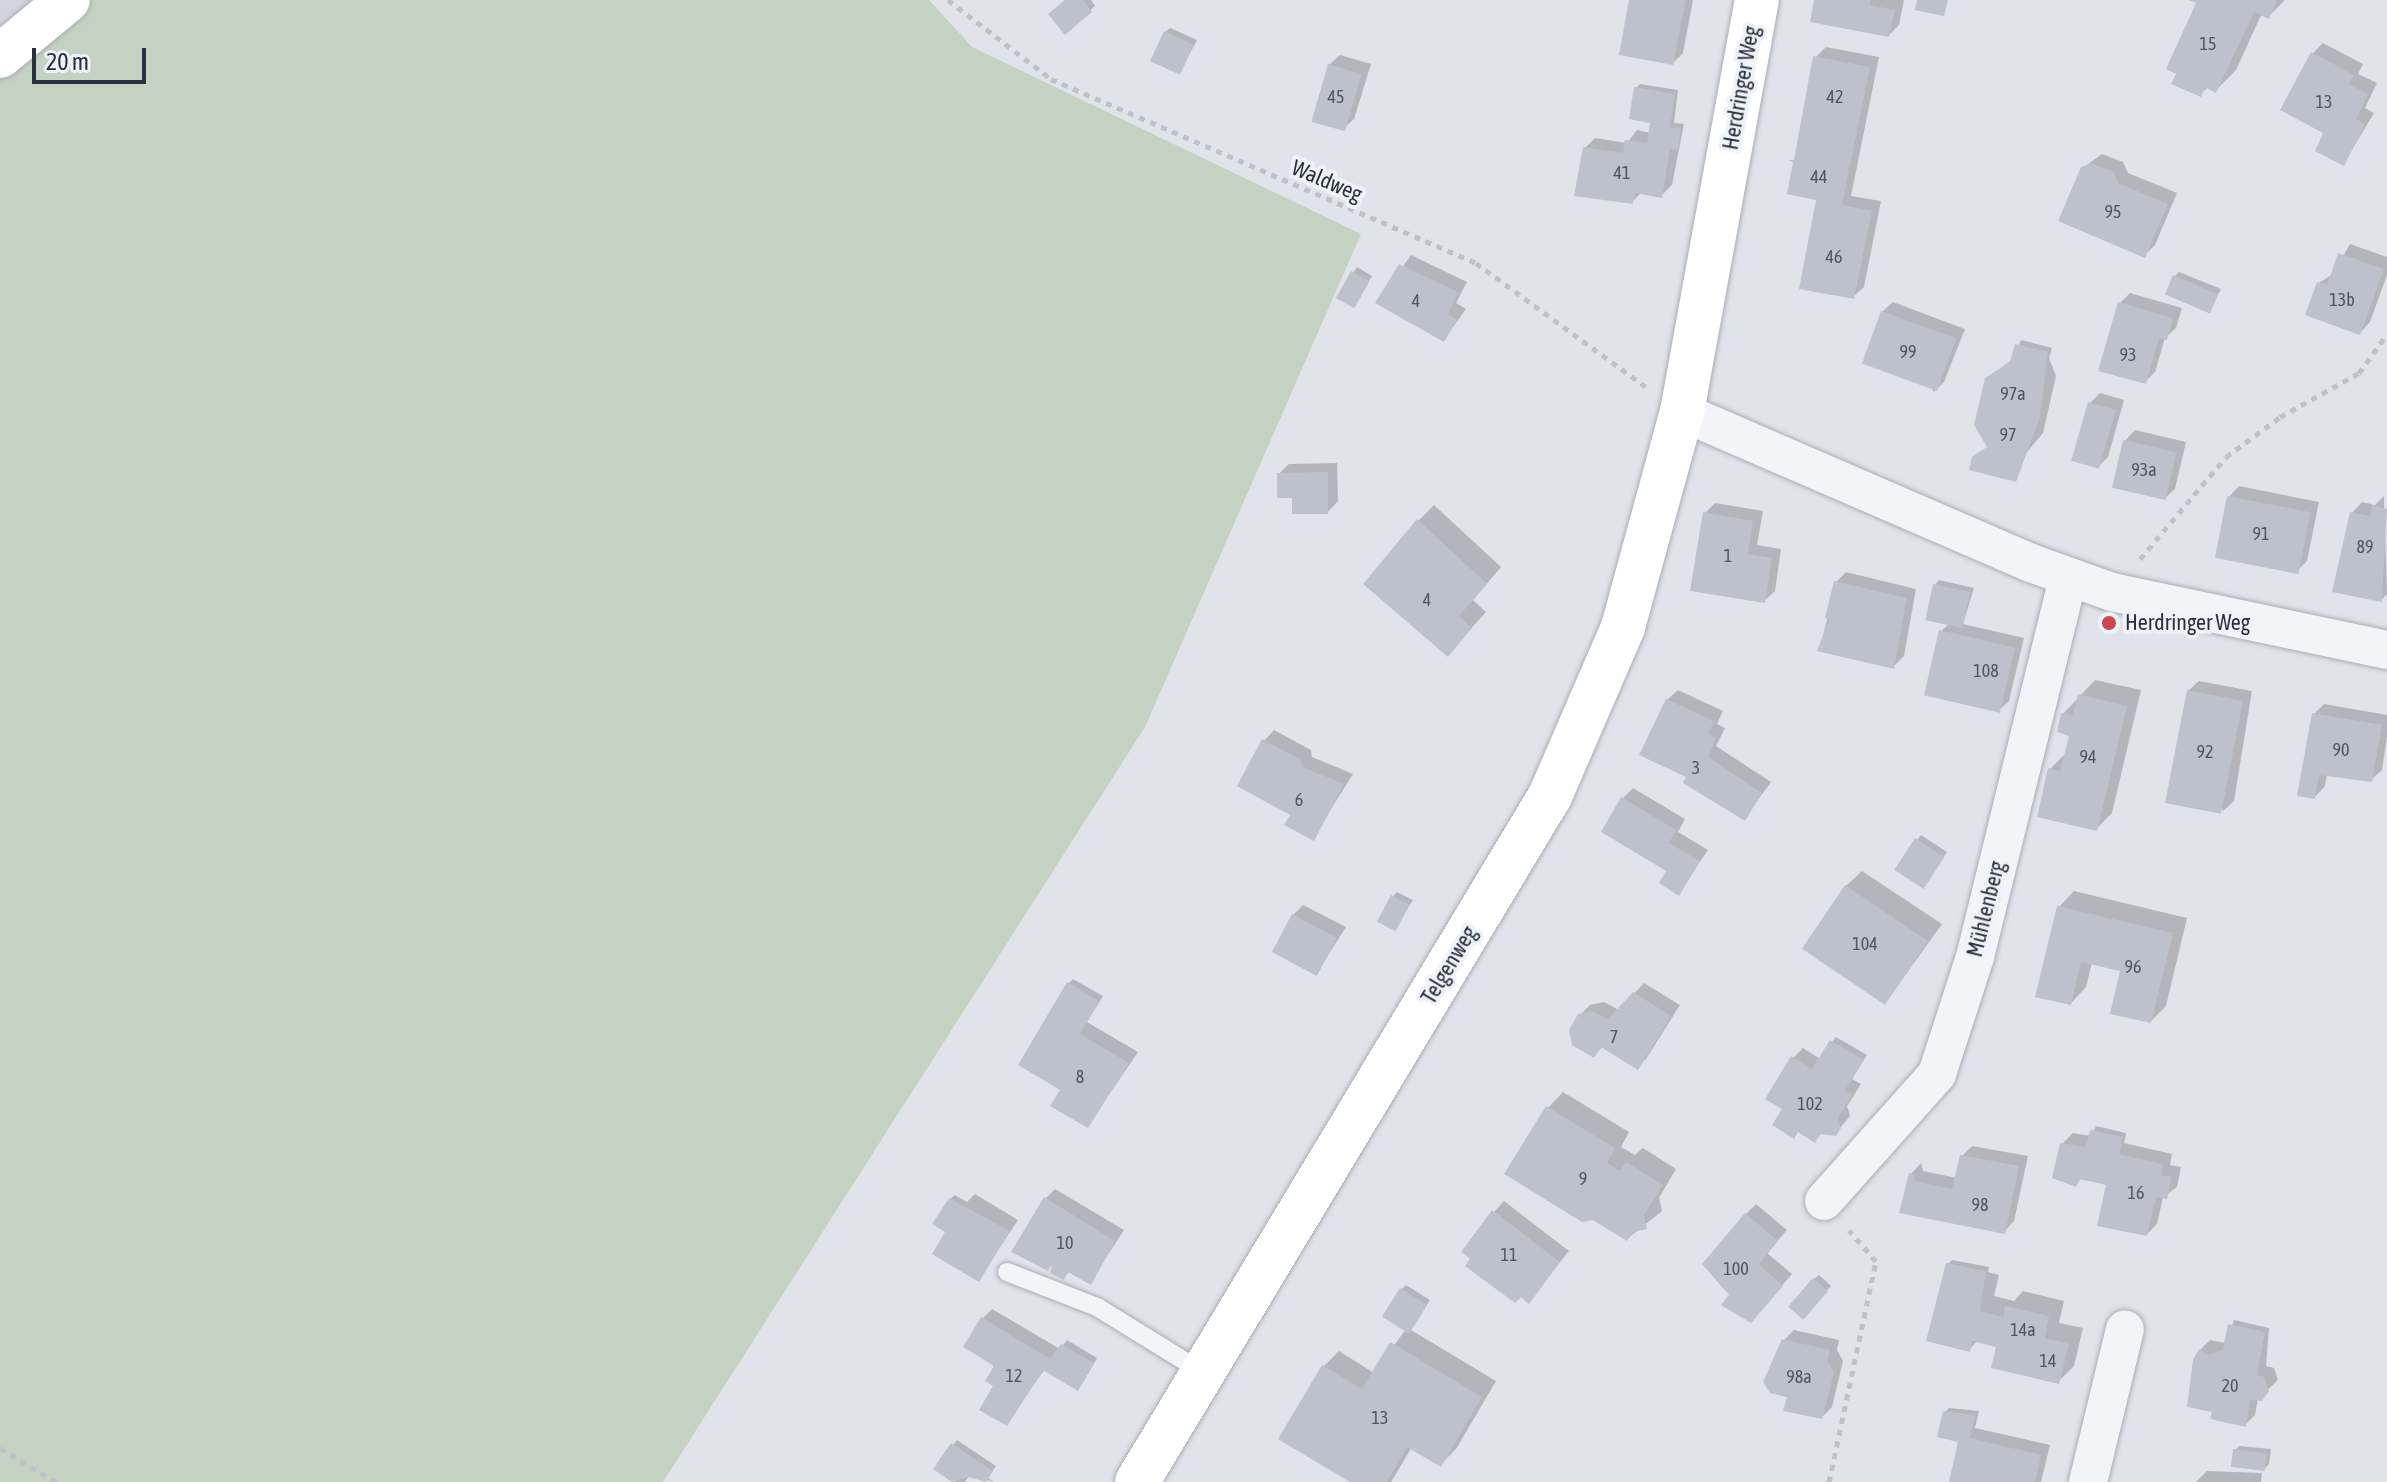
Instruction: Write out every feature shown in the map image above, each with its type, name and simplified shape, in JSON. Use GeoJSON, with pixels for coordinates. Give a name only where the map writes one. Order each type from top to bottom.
{"type":"FeatureCollection","features":[{"type":"Feature","properties":{"kind":"main road"},"geometry":{"type":"LineString","coordinates":[[0,56],[68,0]]}},
{"type":"Feature","properties":{"kind":"main road","name":"Herdringer Weg"},"geometry":{"type":"LineString","coordinates":[[1682,412],[1757,0]]}},
{"type":"Feature","properties":{"kind":"main road","name":"Telgenweg"},"geometry":{"type":"LineString","coordinates":[[1137,1482],[1550,796],[1623,627],[1682,412]]}},
{"type":"Feature","properties":{"kind":"street"},"geometry":{"type":"LineString","coordinates":[[1682,412],[2068,577],[2123,595],[2387,650]]}},
{"type":"Feature","properties":{"kind":"street","name":"Mühlenberg"},"geometry":{"type":"LineString","coordinates":[[1824,1201],[1937,1074],[1975,957],[2068,577]]}},
{"type":"Feature","properties":{"kind":"street"},"geometry":{"type":"LineString","coordinates":[[2088,1482],[2125,1329]]}},
{"type":"Feature","properties":{"kind":"lane"},"geometry":{"type":"LineString","coordinates":[[1007,1272],[1097,1307],[1204,1373]]}},
{"type":"Feature","properties":{"kind":"path","name":"Waldweg"},"geometry":{"type":"LineString","coordinates":[[948,0],[1051,79],[1476,263],[1682,412]]}},
{"type":"Feature","properties":{"kind":"path"},"geometry":{"type":"LineString","coordinates":[[2123,595],[2134,566],[2226,457],[2280,417],[2359,373],[2387,334]]}},
{"type":"Feature","properties":{"kind":"path"},"geometry":{"type":"LineString","coordinates":[[1824,1201],[1876,1261],[1829,1482]]}},
{"type":"Feature","properties":{"kind":"path"},"geometry":{"type":"LineString","coordinates":[[0,1448],[56,1482]]}},
{"type":"Feature","properties":{"kind":"shaded area"},"geometry":{"type":"Polygon","coordinates":[[[0,0],[42,0],[0,32],[0,0]]]}},
{"type":"Feature","properties":{"kind":"green space"},"geometry":{"type":"Polygon","coordinates":[[[42,0],[929,0],[972,47],[1361,234],[1145,727],[663,1482],[0,1482],[0,32],[42,0]]]}},
{"type":"Feature","properties":{"kind":"building"},"geometry":{"type":"Polygon","coordinates":[[[1065,0],[1083,0],[1092,12],[1065,35],[1048,14],[1065,0]]]}},
{"type":"Feature","properties":{"kind":"building"},"geometry":{"type":"Polygon","coordinates":[[[1629,0],[1686,0],[1673,65],[1619,55],[1629,0]]]}},
{"type":"Feature","properties":{"kind":"building"},"geometry":{"type":"Polygon","coordinates":[[[1814,0],[1871,0],[1870,5],[1895,10],[1889,37],[1810,22],[1814,0]]]}},
{"type":"Feature","properties":{"kind":"building"},"geometry":{"type":"Polygon","coordinates":[[[1917,0],[1948,0],[1944,16],[1915,10],[1917,0]]]}},
{"type":"Feature","properties":{"kind":"building"},"geometry":{"type":"Polygon","coordinates":[[[2189,0],[2277,0],[2269,19],[2254,12],[2216,93],[2205,87],[2201,97],[2171,84],[2176,74],[2166,69],[2196,3],[2189,0]]]}},
{"type":"Feature","properties":{"kind":"building"},"geometry":{"type":"Polygon","coordinates":[[[1164,31],[1194,45],[1180,75],[1150,61],[1164,31]]]}},
{"type":"Feature","properties":{"kind":"building"},"geometry":{"type":"Polygon","coordinates":[[[2311,52],[2354,75],[2349,84],[2368,94],[2356,119],[2365,124],[2344,166],[2315,151],[2323,133],[2280,110],[2311,52]]]}},
{"type":"Feature","properties":{"kind":"building"},"geometry":{"type":"Polygon","coordinates":[[[1813,56],[1870,67],[1842,205],[1872,211],[1854,299],[1799,289],[1816,200],[1787,194],[1793,162],[1788,160],[1794,160],[1813,56]]]}},
{"type":"Feature","properties":{"kind":"building"},"geometry":{"type":"Polygon","coordinates":[[[1328,64],[1362,74],[1345,131],[1311,122],[1328,64]]]}},
{"type":"Feature","properties":{"kind":"building"},"geometry":{"type":"Polygon","coordinates":[[[1634,87],[1675,94],[1670,127],[1681,128],[1678,150],[1670,149],[1662,198],[1635,193],[1633,204],[1574,196],[1583,147],[1623,153],[1625,140],[1647,143],[1650,123],[1629,119],[1634,87]]]}},
{"type":"Feature","properties":{"kind":"building"},"geometry":{"type":"Polygon","coordinates":[[[2091,163],[2114,172],[2118,183],[2168,204],[2145,258],[2058,221],[2081,167],[2091,163]]]}},
{"type":"Feature","properties":{"kind":"building"},"geometry":{"type":"Polygon","coordinates":[[[2338,253],[2384,269],[2360,335],[2305,315],[2317,282],[2327,285],[2338,253]]]}},
{"type":"Feature","properties":{"kind":"building"},"geometry":{"type":"Polygon","coordinates":[[[1399,264],[1458,292],[1448,314],[1457,320],[1444,342],[1375,303],[1399,264]]]}},
{"type":"Feature","properties":{"kind":"building"},"geometry":{"type":"Polygon","coordinates":[[[1351,271],[1369,281],[1354,308],[1336,298],[1351,271]]]}},
{"type":"Feature","properties":{"kind":"building"},"geometry":{"type":"Polygon","coordinates":[[[2173,275],[2218,294],[2210,313],[2165,294],[2173,275]]]}},
{"type":"Feature","properties":{"kind":"building"},"geometry":{"type":"Polygon","coordinates":[[[2118,302],[2173,318],[2167,340],[2159,338],[2146,384],[2098,371],[2118,302]]]}},
{"type":"Feature","properties":{"kind":"building"},"geometry":{"type":"Polygon","coordinates":[[[1881,311],[1956,338],[1937,391],[1862,364],[1881,311]]]}},
{"type":"Feature","properties":{"kind":"building"},"geometry":{"type":"Polygon","coordinates":[[[2015,344],[2048,352],[2040,417],[2016,482],[1969,470],[1972,457],[1987,447],[1974,425],[1985,378],[2010,362],[2015,344]]]}},
{"type":"Feature","properties":{"kind":"building"},"geometry":{"type":"Polygon","coordinates":[[[2088,402],[2116,410],[2099,469],[2071,461],[2088,402]]]}},
{"type":"Feature","properties":{"kind":"building"},"geometry":{"type":"Polygon","coordinates":[[[2123,440],[2177,452],[2166,500],[2112,488],[2123,440]]]}},
{"type":"Feature","properties":{"kind":"building"},"geometry":{"type":"Polygon","coordinates":[[[1328,472],[1328,514],[1292,514],[1292,498],[1277,498],[1277,473],[1328,472]]]}},
{"type":"Feature","properties":{"kind":"building"},"geometry":{"type":"Polygon","coordinates":[[[2227,496],[2310,512],[2298,574],[2215,558],[2227,496]]]}},
{"type":"Feature","properties":{"kind":"building"},"geometry":{"type":"Polygon","coordinates":[[[2372,505],[2387,509],[2382,602],[2332,592],[2350,512],[2370,516],[2372,505]]]}},
{"type":"Feature","properties":{"kind":"building"},"geometry":{"type":"Polygon","coordinates":[[[1703,512],[1753,521],[1748,554],[1772,558],[1765,603],[1690,591],[1703,512]]]}},
{"type":"Feature","properties":{"kind":"building"},"geometry":{"type":"Polygon","coordinates":[[[1417,519],[1487,584],[1459,616],[1472,628],[1448,657],[1363,584],[1417,519]]]}},
{"type":"Feature","properties":{"kind":"building"},"geometry":{"type":"Polygon","coordinates":[[[1834,581],[1907,598],[1894,669],[1817,651],[1829,620],[1825,618],[1834,581]]]}},
{"type":"Feature","properties":{"kind":"building"},"geometry":{"type":"Polygon","coordinates":[[[1933,584],[1970,592],[1962,628],[1925,620],[1933,584]]]}},
{"type":"Feature","properties":{"kind":"building"},"geometry":{"type":"Polygon","coordinates":[[[1939,630],[2015,648],[2000,713],[1924,695],[1939,630]]]}},
{"type":"Feature","properties":{"kind":"building"},"geometry":{"type":"Polygon","coordinates":[[[2187,690],[2243,701],[2221,814],[2165,803],[2187,690]]]}},
{"type":"Feature","properties":{"kind":"building"},"geometry":{"type":"Polygon","coordinates":[[[2078,694],[2127,706],[2097,831],[2037,817],[2048,768],[2060,771],[2069,736],[2057,732],[2061,713],[2073,715],[2078,694]]]}},
{"type":"Feature","properties":{"kind":"building"},"geometry":{"type":"Polygon","coordinates":[[[1666,699],[1714,721],[1708,734],[1716,738],[1708,757],[1762,793],[1745,821],[1683,783],[1686,777],[1639,755],[1666,699]]]}},
{"type":"Feature","properties":{"kind":"building"},"geometry":{"type":"Polygon","coordinates":[[[2312,713],[2382,725],[2372,782],[2319,775],[2315,799],[2297,796],[2312,713]]]}},
{"type":"Feature","properties":{"kind":"building"},"geometry":{"type":"Polygon","coordinates":[[[1262,739],[1301,760],[1302,767],[1344,784],[1314,841],[1284,825],[1290,815],[1237,786],[1262,739]]]}},
{"type":"Feature","properties":{"kind":"building"},"geometry":{"type":"Polygon","coordinates":[[[1621,797],[1676,830],[1669,843],[1700,861],[1679,896],[1659,883],[1666,871],[1601,832],[1621,797]]]}},
{"type":"Feature","properties":{"kind":"building"},"geometry":{"type":"Polygon","coordinates":[[[1915,838],[1944,857],[1924,889],[1894,870],[1915,838]]]}},
{"type":"Feature","properties":{"kind":"building"},"geometry":{"type":"Polygon","coordinates":[[[1845,885],[1928,941],[1885,1005],[1802,949],[1845,885]]]}},
{"type":"Feature","properties":{"kind":"building"},"geometry":{"type":"Polygon","coordinates":[[[1391,895],[1410,905],[1395,931],[1377,921],[1391,895]]]}},
{"type":"Feature","properties":{"kind":"building"},"geometry":{"type":"Polygon","coordinates":[[[2057,906],[2173,933],[2151,1023],[2110,1014],[2120,971],[2081,962],[2071,1005],[2035,997],[2057,906]]]}},
{"type":"Feature","properties":{"kind":"building"},"geometry":{"type":"Polygon","coordinates":[[[1292,914],[1337,938],[1317,976],[1272,952],[1292,914]]]}},
{"type":"Feature","properties":{"kind":"building"},"geometry":{"type":"Polygon","coordinates":[[[1067,982],[1099,1001],[1080,1034],[1129,1063],[1088,1128],[1050,1106],[1060,1090],[1018,1065],[1067,982]]]}},
{"type":"Feature","properties":{"kind":"building"},"geometry":{"type":"Polygon","coordinates":[[[1633,992],[1671,1016],[1638,1070],[1601,1047],[1594,1058],[1572,1045],[1569,1030],[1578,1014],[1593,1011],[1608,1019],[1633,992]]]}},
{"type":"Feature","properties":{"kind":"building"},"geometry":{"type":"Polygon","coordinates":[[[1830,1040],[1864,1060],[1845,1090],[1852,1095],[1838,1118],[1841,1128],[1836,1136],[1820,1134],[1815,1143],[1798,1132],[1794,1139],[1772,1125],[1782,1109],[1765,1099],[1791,1056],[1812,1069],[1830,1040]]]}},
{"type":"Feature","properties":{"kind":"building"},"geometry":{"type":"Polygon","coordinates":[[[1546,1106],[1615,1148],[1607,1163],[1620,1171],[1626,1162],[1663,1185],[1644,1215],[1647,1229],[1633,1232],[1627,1241],[1593,1220],[1582,1222],[1504,1174],[1546,1106]]]}},
{"type":"Feature","properties":{"kind":"building"},"geometry":{"type":"Polygon","coordinates":[[[2090,1130],[2123,1137],[2119,1154],[2163,1164],[2161,1175],[2172,1177],[2167,1199],[2156,1197],[2147,1236],[2097,1226],[2106,1185],[2080,1179],[2076,1187],[2052,1178],[2060,1143],[2086,1147],[2090,1130]]]}},
{"type":"Feature","properties":{"kind":"building"},"geometry":{"type":"Polygon","coordinates":[[[1960,1155],[2019,1166],[2005,1234],[1899,1213],[1909,1173],[1915,1174],[1914,1181],[1952,1189],[1960,1155]]]}},
{"type":"Feature","properties":{"kind":"building"},"geometry":{"type":"Polygon","coordinates":[[[1044,1197],[1115,1241],[1091,1285],[1068,1272],[1064,1280],[1050,1273],[1053,1263],[1048,1271],[1011,1252],[1044,1197]]]}},
{"type":"Feature","properties":{"kind":"building"},"geometry":{"type":"Polygon","coordinates":[[[949,1198],[1010,1231],[979,1282],[932,1254],[945,1232],[932,1224],[949,1198]]]}},
{"type":"Feature","properties":{"kind":"building"},"geometry":{"type":"Polygon","coordinates":[[[1492,1210],[1560,1262],[1529,1304],[1521,1297],[1515,1303],[1465,1266],[1470,1259],[1461,1252],[1492,1210]]]}},
{"type":"Feature","properties":{"kind":"building"},"geometry":{"type":"Polygon","coordinates":[[[1745,1213],[1778,1241],[1759,1264],[1783,1286],[1751,1323],[1721,1305],[1729,1295],[1702,1264],[1745,1213]]]}},
{"type":"Feature","properties":{"kind":"building"},"geometry":{"type":"Polygon","coordinates":[[[1946,1263],[1986,1271],[1980,1311],[2003,1317],[2005,1306],[2049,1316],[2045,1338],[2069,1344],[2059,1384],[1991,1368],[1996,1347],[1972,1341],[1970,1352],[1926,1341],[1946,1263]]]}},
{"type":"Feature","properties":{"kind":"building"},"geometry":{"type":"Polygon","coordinates":[[[1813,1278],[1828,1291],[1803,1320],[1788,1307],[1813,1278]]]}},
{"type":"Feature","properties":{"kind":"building"},"geometry":{"type":"Polygon","coordinates":[[[1400,1288],[1427,1305],[1409,1334],[1382,1317],[1400,1288]]]}},
{"type":"Feature","properties":{"kind":"building"},"geometry":{"type":"Polygon","coordinates":[[[981,1317],[1050,1359],[1061,1344],[1094,1363],[1078,1391],[1043,1370],[1007,1426],[979,1410],[993,1386],[985,1381],[994,1366],[963,1347],[981,1317]]]}},
{"type":"Feature","properties":{"kind":"building"},"geometry":{"type":"Polygon","coordinates":[[[2228,1324],[2265,1332],[2257,1375],[2264,1377],[2269,1391],[2262,1401],[2250,1400],[2246,1427],[2210,1419],[2212,1412],[2187,1407],[2193,1360],[2199,1349],[2210,1355],[2223,1349],[2228,1324]]]}},
{"type":"Feature","properties":{"kind":"building"},"geometry":{"type":"Polygon","coordinates":[[[1782,1339],[1830,1350],[1827,1361],[1834,1372],[1822,1419],[1783,1411],[1787,1397],[1770,1393],[1763,1382],[1782,1339]]]}},
{"type":"Feature","properties":{"kind":"building"},"geometry":{"type":"Polygon","coordinates":[[[1390,1342],[1482,1397],[1441,1467],[1407,1447],[1387,1482],[1350,1482],[1278,1439],[1322,1365],[1362,1389],[1390,1342]]]}},
{"type":"Feature","properties":{"kind":"building"},"geometry":{"type":"Polygon","coordinates":[[[1943,1411],[1975,1415],[1970,1438],[2041,1455],[2035,1482],[1949,1482],[1958,1442],[1937,1437],[1943,1411]]]}},
{"type":"Feature","properties":{"kind":"building"},"geometry":{"type":"Polygon","coordinates":[[[951,1443],[993,1471],[986,1482],[969,1477],[952,1482],[933,1469],[951,1443]]]}},
{"type":"Feature","properties":{"kind":"building"},"geometry":{"type":"Polygon","coordinates":[[[2233,1449],[2267,1453],[2265,1471],[2231,1467],[2233,1449]]]}},
{"type":"Feature","properties":{"kind":"place","name":"Herdringer Weg"},"geometry":{"type":"Point","coordinates":[2109,623]}}]}
